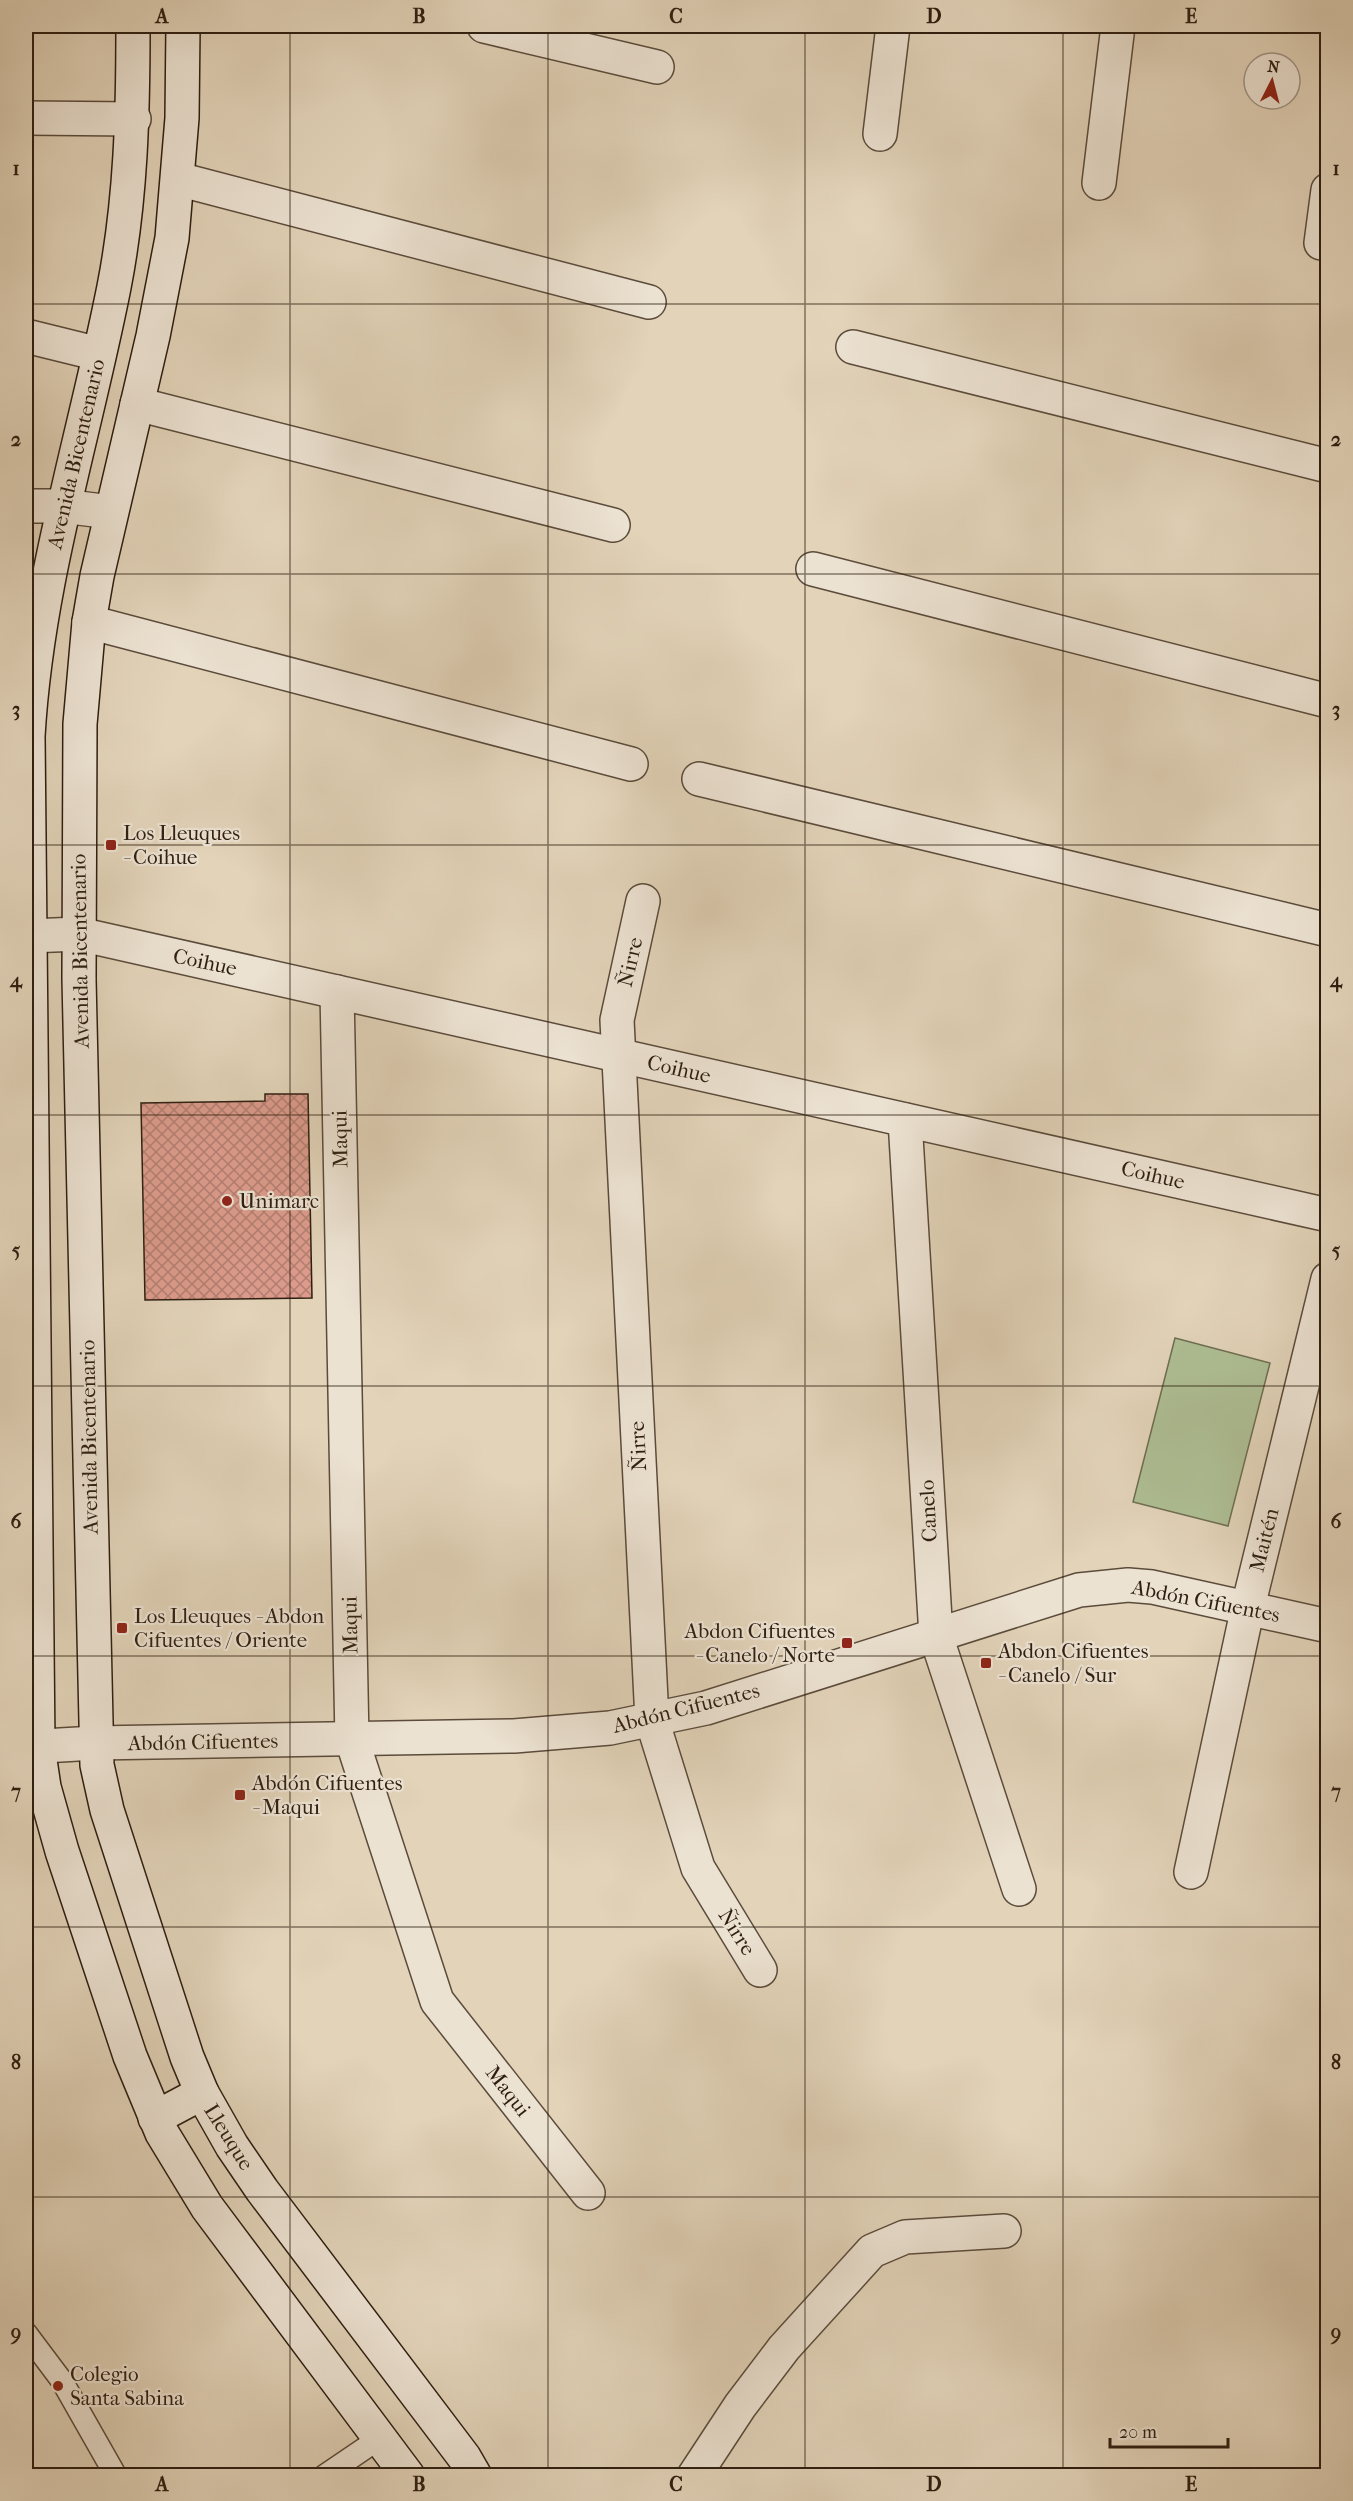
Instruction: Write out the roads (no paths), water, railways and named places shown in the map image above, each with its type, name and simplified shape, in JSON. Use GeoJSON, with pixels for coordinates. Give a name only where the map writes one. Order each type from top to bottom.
{"type":"FeatureCollection","features":[{"type":"Feature","properties":{"kind":"street","name":"Avenida Bicentenario"},"geometry":{"type":"LineString","coordinates":[[32,1747],[28,736],[31,679],[39,622],[62,506],[99,354],[125,221],[134,119],[133,26]]}},
{"type":"Feature","properties":{"kind":"street","name":"Avenida Bicentenario"},"geometry":{"type":"LineString","coordinates":[[95,1743],[79,934],[78,771],[89,622],[172,238],[178,179],[183,26]]}},
{"type":"Feature","properties":{"kind":"street"},"geometry":{"type":"LineString","coordinates":[[484,26],[657,67]]}},
{"type":"Feature","properties":{"kind":"street"},"geometry":{"type":"LineString","coordinates":[[880,134],[893,26]]}},
{"type":"Feature","properties":{"kind":"street"},"geometry":{"type":"LineString","coordinates":[[1099,183],[1118,26]]}},
{"type":"Feature","properties":{"kind":"street"},"geometry":{"type":"LineString","coordinates":[[26,118],[134,119]]}},
{"type":"Feature","properties":{"kind":"street"},"geometry":{"type":"LineString","coordinates":[[178,179],[649,302]]}},
{"type":"Feature","properties":{"kind":"street"},"geometry":{"type":"LineString","coordinates":[[1321,243],[1328,190]]}},
{"type":"Feature","properties":{"kind":"street"},"geometry":{"type":"LineString","coordinates":[[26,336],[99,354]]}},
{"type":"Feature","properties":{"kind":"street"},"geometry":{"type":"LineString","coordinates":[[853,347],[1328,466]]}},
{"type":"Feature","properties":{"kind":"street"},"geometry":{"type":"LineString","coordinates":[[137,404],[613,525]]}},
{"type":"Feature","properties":{"kind":"street"},"geometry":{"type":"LineString","coordinates":[[26,506],[62,506],[111,512]]}},
{"type":"Feature","properties":{"kind":"street"},"geometry":{"type":"LineString","coordinates":[[813,569],[1328,701]]}},
{"type":"Feature","properties":{"kind":"street"},"geometry":{"type":"LineString","coordinates":[[89,622],[631,764]]}},
{"type":"Feature","properties":{"kind":"street"},"geometry":{"type":"LineString","coordinates":[[699,779],[1328,930]]}},
{"type":"Feature","properties":{"kind":"street","name":"Ñirre"},"geometry":{"type":"LineString","coordinates":[[644,901],[617,1020],[652,1720],[698,1868],[760,1970]]}},
{"type":"Feature","properties":{"kind":"street","name":"Coihue"},"geometry":{"type":"LineString","coordinates":[[29,936],[79,934],[1328,1215]]}},
{"type":"Feature","properties":{"kind":"street","name":"Maqui"},"geometry":{"type":"LineString","coordinates":[[337,992],[352,1740],[436,2001],[588,2193]]}},
{"type":"Feature","properties":{"kind":"street","name":"Canelo"},"geometry":{"type":"LineString","coordinates":[[905,1120],[936,1636],[1019,1889]]}},
{"type":"Feature","properties":{"kind":"street","name":"Maitén"},"geometry":{"type":"LineString","coordinates":[[1191,1872],[1248,1607],[1328,1279]]}},
{"type":"Feature","properties":{"kind":"street","name":"Abdón Cifuentes"},"geometry":{"type":"LineString","coordinates":[[32,1747],[95,1743],[514,1736],[610,1728],[706,1708],[1079,1590],[1104,1586],[1152,1587],[1328,1626]]}},
{"type":"Feature","properties":{"kind":"street","name":"Lleuque"},"geometry":{"type":"LineString","coordinates":[[95,1743],[107,1810],[170,2013],[202,2093],[232,2146],[262,2190],[464,2457],[475,2475]]}},
{"type":"Feature","properties":{"kind":"street"},"geometry":{"type":"LineString","coordinates":[[32,1747],[62,1851],[130,2056],[155,2118],[183,2171],[207,2207],[408,2475]]}},
{"type":"Feature","properties":{"kind":"street"},"geometry":{"type":"LineString","coordinates":[[155,2118],[202,2093]]}},
{"type":"Feature","properties":{"kind":"street"},"geometry":{"type":"LineString","coordinates":[[694,2475],[740,2406],[784,2348],[872,2251],[905,2237],[1004,2231]]}},
{"type":"Feature","properties":{"kind":"lane"},"geometry":{"type":"LineString","coordinates":[[26,2332],[62,2381],[116,2475]]}},
{"type":"Feature","properties":{"kind":"lane"},"geometry":{"type":"LineString","coordinates":[[324,2475],[380,2438]]}},
{"type":"Feature","properties":{"kind":"place","name":"Los Lleuques - Coihue"},"geometry":{"type":"Point","coordinates":[111,845]}},
{"type":"Feature","properties":{"kind":"place","name":"Unimarc"},"geometry":{"type":"Point","coordinates":[227,1201]}},
{"type":"Feature","properties":{"kind":"place","name":"Los Lleuques - Abdon Cifuentes / Oriente"},"geometry":{"type":"Point","coordinates":[122,1628]}},
{"type":"Feature","properties":{"kind":"place","name":"Abdon Cifuentes - Canelo / Norte"},"geometry":{"type":"Point","coordinates":[847,1643]}},
{"type":"Feature","properties":{"kind":"place","name":"Abdon Cifuentes - Canelo / Sur"},"geometry":{"type":"Point","coordinates":[986,1663]}},
{"type":"Feature","properties":{"kind":"place","name":"Abdón Cifuentes - Maqui"},"geometry":{"type":"Point","coordinates":[240,1795]}},
{"type":"Feature","properties":{"kind":"place","name":"Colegio Santa Sabina"},"geometry":{"type":"Point","coordinates":[58,2386]}}]}
